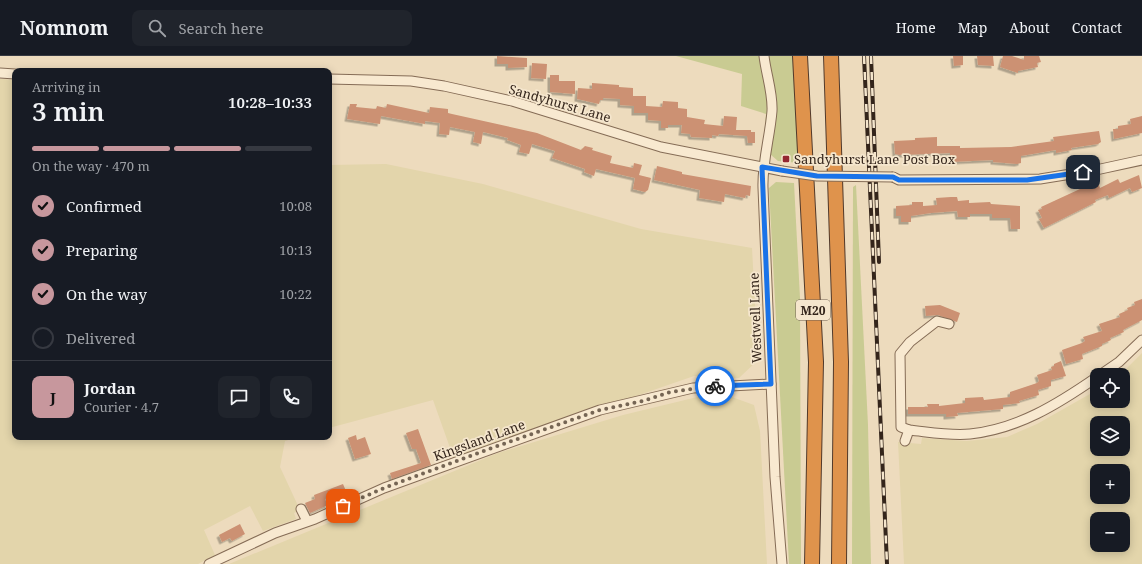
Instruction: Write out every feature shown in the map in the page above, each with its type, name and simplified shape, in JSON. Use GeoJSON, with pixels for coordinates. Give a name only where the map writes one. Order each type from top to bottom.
{"type":"FeatureCollection","features":[{"type":"Feature","properties":{"kind":"highway","name":"M20"},"geometry":{"type":"LineString","coordinates":[[800,56],[816,362],[812,564]]}},
{"type":"Feature","properties":{"kind":"highway","name":"M20"},"geometry":{"type":"LineString","coordinates":[[831,56],[841,362],[839,564]]}},
{"type":"Feature","properties":{"kind":"street","name":"Westwell Lane"},"geometry":{"type":"LineString","coordinates":[[764,56],[772,109],[768,145],[762,167],[775,477],[782,564]]}},
{"type":"Feature","properties":{"kind":"street"},"geometry":{"type":"LineString","coordinates":[[0,73],[12,74]]}},
{"type":"Feature","properties":{"kind":"street","name":"Sandyhurst Lane"},"geometry":{"type":"LineString","coordinates":[[332,79],[411,81],[444,86],[512,101],[661,147],[782,171],[817,176],[893,177],[899,180],[1040,179],[1096,170],[1142,160]]}},
{"type":"Feature","properties":{"kind":"street"},"geometry":{"type":"LineString","coordinates":[[906,441],[900,354],[910,342],[937,321],[949,324]]}},
{"type":"Feature","properties":{"kind":"street"},"geometry":{"type":"LineString","coordinates":[[1110,368],[1119,362],[1142,340]]}},
{"type":"Feature","properties":{"kind":"street"},"geometry":{"type":"LineString","coordinates":[[905,429],[969,434],[1010,426],[1035,415],[1090,381]]}},
{"type":"Feature","properties":{"kind":"street","name":"Kingsland Lane"},"geometry":{"type":"LineString","coordinates":[[209,564],[275,533],[384,488],[600,410],[693,388],[771,384]]}},
{"type":"Feature","properties":{"kind":"street"},"geometry":{"type":"LineString","coordinates":[[301,509],[307,521]]}},
{"type":"Feature","properties":{"kind":"shaded area"},"geometry":{"type":"Polygon","coordinates":[[[0,79],[12,80],[12,440],[288,440],[285,441],[280,467],[300,510],[294,513],[296,519],[263,531],[250,506],[204,530],[215,555],[198,564],[0,564],[0,79]]]}},
{"type":"Feature","properties":{"kind":"shaded area"},"geometry":{"type":"Polygon","coordinates":[[[386,164],[483,184],[641,229],[752,248],[758,360],[739,378],[694,376],[454,459],[433,400],[332,427],[332,165],[386,164]]]}},
{"type":"Feature","properties":{"kind":"shaded area"},"geometry":{"type":"Polygon","coordinates":[[[1142,353],[1142,564],[904,564],[898,442],[921,444],[922,438],[967,441],[1007,437],[1037,424],[1090,394],[1090,408],[1130,408],[1130,368],[1127,368],[1142,353]]]}},
{"type":"Feature","properties":{"kind":"shaded area"},"geometry":{"type":"Polygon","coordinates":[[[718,392],[754,405],[760,431],[767,564],[229,564],[498,453],[623,415],[718,392]]]}},
{"type":"Feature","properties":{"kind":"green space"},"geometry":{"type":"Polygon","coordinates":[[[676,56],[795,56],[799,163],[778,161],[763,148],[766,114],[741,106],[742,74],[676,56]]]}},
{"type":"Feature","properties":{"kind":"green space"},"geometry":{"type":"Polygon","coordinates":[[[776,182],[794,183],[800,298],[801,564],[789,564],[769,188],[776,182]]]}},
{"type":"Feature","properties":{"kind":"green space"},"geometry":{"type":"Polygon","coordinates":[[[856,185],[868,425],[871,564],[852,564],[853,187],[856,185]]]}},
{"type":"Feature","properties":{"kind":"building"},"geometry":{"type":"Polygon","coordinates":[[[497,56],[527,58],[527,67],[508,68],[508,64],[497,64],[497,56]]]}},
{"type":"Feature","properties":{"kind":"building"},"geometry":{"type":"Polygon","coordinates":[[[953,56],[963,56],[963,65],[954,66],[953,56]]]}},
{"type":"Feature","properties":{"kind":"building"},"geometry":{"type":"Polygon","coordinates":[[[977,56],[993,56],[994,66],[978,65],[977,56]]]}},
{"type":"Feature","properties":{"kind":"building"},"geometry":{"type":"Polygon","coordinates":[[[1003,56],[1012,56],[1024,60],[1024,56],[1039,56],[1041,62],[1037,63],[1038,67],[1018,71],[1018,73],[1000,67],[1003,56]]]}},
{"type":"Feature","properties":{"kind":"building"},"geometry":{"type":"Polygon","coordinates":[[[532,63],[547,64],[546,79],[531,78],[532,63]]]}},
{"type":"Feature","properties":{"kind":"building"},"geometry":{"type":"Polygon","coordinates":[[[550,75],[559,75],[559,81],[575,81],[575,94],[550,92],[550,75]]]}},
{"type":"Feature","properties":{"kind":"building"},"geometry":{"type":"Polygon","coordinates":[[[592,83],[619,85],[619,87],[633,88],[633,96],[646,96],[646,106],[662,107],[663,101],[678,102],[678,108],[687,109],[687,117],[705,120],[704,124],[723,126],[724,116],[737,117],[736,130],[751,130],[751,132],[755,132],[755,143],[748,143],[747,136],[719,134],[718,136],[712,135],[712,138],[691,137],[690,134],[681,133],[682,125],[668,125],[668,128],[661,128],[661,121],[648,120],[648,113],[634,113],[634,106],[620,105],[620,99],[603,98],[603,100],[600,100],[599,104],[577,99],[578,88],[592,89],[592,83]]]}},
{"type":"Feature","properties":{"kind":"building"},"geometry":{"type":"Polygon","coordinates":[[[350,104],[357,104],[356,107],[376,109],[377,106],[386,108],[387,104],[429,113],[430,107],[448,109],[448,113],[537,133],[581,150],[585,146],[593,148],[592,150],[612,156],[610,163],[633,168],[634,163],[642,165],[639,175],[651,178],[648,190],[645,192],[633,189],[635,178],[596,169],[594,176],[584,172],[585,169],[552,158],[555,151],[532,144],[529,154],[519,152],[521,145],[507,140],[508,138],[483,132],[481,144],[473,142],[475,132],[450,127],[449,135],[439,134],[440,123],[425,121],[425,124],[381,116],[380,124],[347,119],[350,104]]]}},
{"type":"Feature","properties":{"kind":"building"},"geometry":{"type":"Polygon","coordinates":[[[1142,116],[1142,133],[1114,139],[1113,129],[1118,129],[1118,126],[1131,124],[1130,119],[1142,116]]]}},
{"type":"Feature","properties":{"kind":"building"},"geometry":{"type":"Polygon","coordinates":[[[1099,131],[1101,142],[1098,144],[1071,148],[1072,150],[1056,153],[1056,150],[1021,156],[1021,163],[1017,164],[993,162],[993,160],[950,162],[950,153],[895,154],[894,141],[915,140],[915,138],[937,137],[937,146],[960,146],[960,148],[1011,147],[1054,141],[1053,137],[1099,131]]]}},
{"type":"Feature","properties":{"kind":"building"},"geometry":{"type":"Polygon","coordinates":[[[657,166],[682,172],[682,174],[751,186],[750,196],[746,195],[745,198],[725,194],[724,202],[699,198],[700,190],[654,180],[657,166]]]}},
{"type":"Feature","properties":{"kind":"building"},"geometry":{"type":"Polygon","coordinates":[[[1139,175],[1142,188],[1132,192],[1130,188],[1109,198],[1108,195],[1095,200],[1096,202],[1044,228],[1039,219],[1042,218],[1038,210],[1042,209],[1041,207],[1080,189],[1098,183],[1100,188],[1118,179],[1120,183],[1139,175]]]}},
{"type":"Feature","properties":{"kind":"building"},"geometry":{"type":"Polygon","coordinates":[[[957,197],[958,201],[969,200],[969,203],[990,202],[991,204],[1020,206],[1020,229],[1011,229],[1010,218],[992,218],[992,214],[970,214],[970,217],[958,217],[957,211],[931,213],[911,216],[911,222],[901,222],[901,216],[896,216],[896,206],[912,205],[912,202],[923,202],[923,206],[937,205],[936,198],[957,197]]]}},
{"type":"Feature","properties":{"kind":"building"},"geometry":{"type":"Polygon","coordinates":[[[1142,299],[1142,320],[1123,330],[1124,332],[1110,338],[1111,340],[1102,344],[1102,346],[1082,354],[1083,359],[1066,364],[1062,350],[1082,343],[1085,341],[1083,337],[1102,331],[1099,324],[1120,317],[1119,314],[1128,310],[1127,308],[1135,305],[1134,302],[1142,299]]]}},
{"type":"Feature","properties":{"kind":"building"},"geometry":{"type":"Polygon","coordinates":[[[940,305],[960,313],[957,322],[938,315],[926,316],[925,306],[940,305]]]}},
{"type":"Feature","properties":{"kind":"building"},"geometry":{"type":"Polygon","coordinates":[[[1061,361],[1066,376],[1051,380],[1051,386],[1038,390],[1039,395],[1019,401],[1020,403],[1003,405],[1003,409],[957,413],[958,416],[946,417],[946,414],[908,414],[908,407],[928,407],[927,404],[939,404],[939,406],[965,403],[965,398],[983,397],[984,400],[1010,397],[1010,392],[1037,383],[1039,381],[1037,375],[1052,370],[1051,367],[1054,366],[1054,364],[1061,361]]]}},
{"type":"Feature","properties":{"kind":"building"},"geometry":{"type":"Polygon","coordinates":[[[418,429],[431,465],[392,479],[390,473],[421,463],[416,449],[412,449],[406,433],[418,429]]]}},
{"type":"Feature","properties":{"kind":"building"},"geometry":{"type":"Polygon","coordinates":[[[356,435],[357,440],[365,437],[371,454],[355,459],[348,438],[356,435]]]}},
{"type":"Feature","properties":{"kind":"building"},"geometry":{"type":"Polygon","coordinates":[[[343,484],[346,491],[325,499],[328,505],[310,513],[305,503],[315,499],[314,495],[343,484]]]}},
{"type":"Feature","properties":{"kind":"building"},"geometry":{"type":"Polygon","coordinates":[[[240,524],[245,534],[232,541],[230,538],[222,542],[219,535],[240,524]]]}},
{"type":"Feature","properties":{"kind":"railway"},"geometry":{"type":"LineString","coordinates":[[864,56],[887,564]]}},
{"type":"Feature","properties":{"kind":"railway"},"geometry":{"type":"LineString","coordinates":[[871,56],[879,262]]}},
{"type":"Feature","properties":{"kind":"way so far"},"geometry":{"type":"LineString","coordinates":[[343,506],[384,488],[600,410],[643,401],[670,392],[715,386]]}},
{"type":"Feature","properties":{"kind":"place","name":"Sandyhurst Lane Post Box"},"geometry":{"type":"Point","coordinates":[786,159]}},
{"type":"Feature","properties":{"kind":"route"},"geometry":{"type":"LineString","coordinates":[[715,386],[771,384],[762,167],[817,176],[893,177],[899,180],[1027,180],[1083,172]]}}]}
